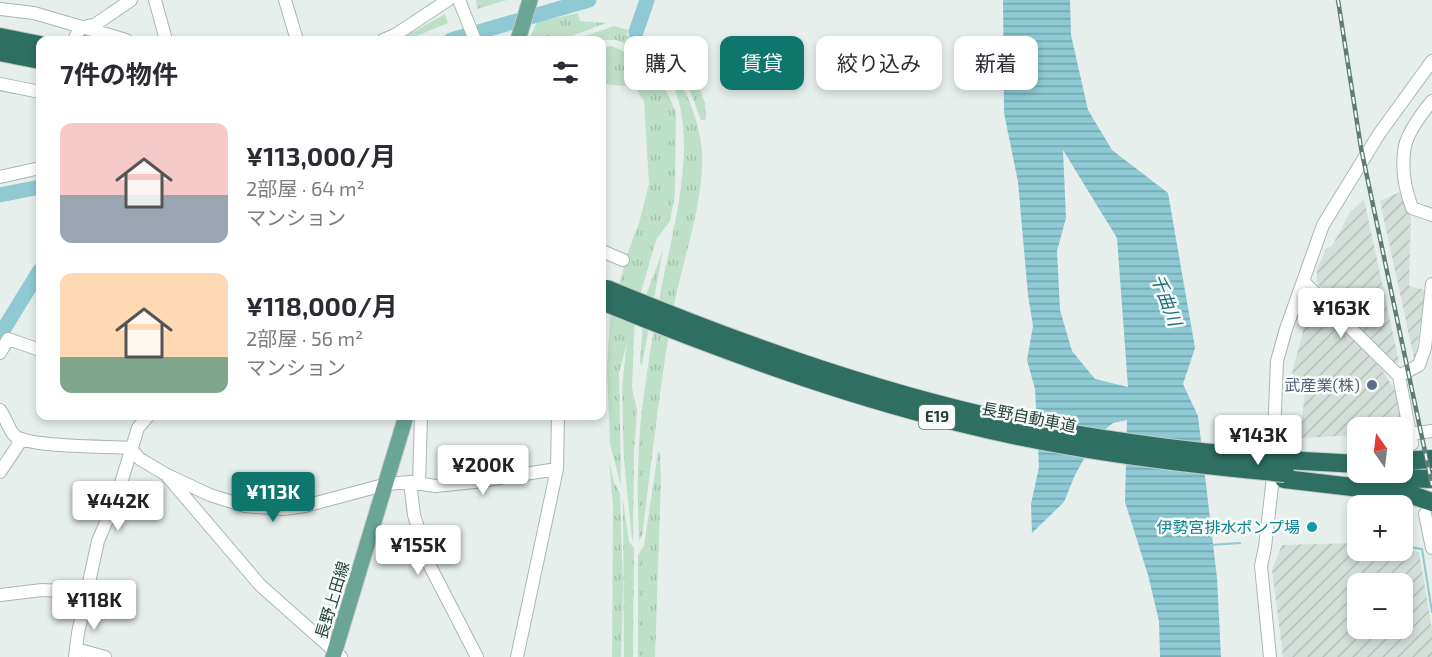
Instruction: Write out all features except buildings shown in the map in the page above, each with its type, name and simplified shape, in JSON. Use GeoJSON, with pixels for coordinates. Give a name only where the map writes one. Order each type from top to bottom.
{"type":"FeatureCollection","features":[{"type":"Feature","properties":{"kind":"highway"},"geometry":{"type":"LineString","coordinates":[[0,37],[36,44]]}},
{"type":"Feature","properties":{"kind":"highway"},"geometry":{"type":"LineString","coordinates":[[0,52],[36,59]]}},
{"type":"Feature","properties":{"kind":"highway","name":"長野自動車道"},"geometry":{"type":"LineString","coordinates":[[606,295],[760,362],[884,402],[1000,432],[1142,457],[1285,471],[1432,479]]}},
{"type":"Feature","properties":{"kind":"highway","name":"長野自動車道"},"geometry":{"type":"LineString","coordinates":[[606,295],[674,316],[811,365],[1003,420],[1191,451],[1285,471],[1347,463]]}},
{"type":"Feature","properties":{"kind":"highway"},"geometry":{"type":"LineString","coordinates":[[1413,460],[1432,459]]}},
{"type":"Feature","properties":{"kind":"highway"},"geometry":{"type":"LineString","coordinates":[[1413,465],[1432,466]]}},
{"type":"Feature","properties":{"kind":"highway"},"geometry":{"type":"LineString","coordinates":[[1285,471],[1409,494],[1428,508]]}},
{"type":"Feature","properties":{"kind":"main road"},"geometry":{"type":"LineString","coordinates":[[519,36],[530,0]]}},
{"type":"Feature","properties":{"kind":"main road","name":"長野上田線"},"geometry":{"type":"LineString","coordinates":[[336,655],[405,420]]}},
{"type":"Feature","properties":{"kind":"street"},"geometry":{"type":"LineString","coordinates":[[78,33],[96,24],[131,0]]}},
{"type":"Feature","properties":{"kind":"street"},"geometry":{"type":"LineString","coordinates":[[155,0],[165,36]]}},
{"type":"Feature","properties":{"kind":"street"},"geometry":{"type":"LineString","coordinates":[[285,0],[296,36]]}},
{"type":"Feature","properties":{"kind":"street"},"geometry":{"type":"LineString","coordinates":[[392,36],[456,1],[473,36]]}},
{"type":"Feature","properties":{"kind":"street"},"geometry":{"type":"LineString","coordinates":[[0,9],[34,13],[78,33],[99,36]]}},
{"type":"Feature","properties":{"kind":"street"},"geometry":{"type":"LineString","coordinates":[[1270,657],[1260,566],[1265,547],[1272,486],[1277,361],[1286,328],[1323,225],[1336,200],[1379,134],[1432,61]]}},
{"type":"Feature","properties":{"kind":"street"},"geometry":{"type":"LineString","coordinates":[[0,84],[36,91]]}},
{"type":"Feature","properties":{"kind":"street"},"geometry":{"type":"LineString","coordinates":[[1432,101],[1405,145],[1405,188],[1412,208],[1432,215]]}},
{"type":"Feature","properties":{"kind":"street"},"geometry":{"type":"LineString","coordinates":[[0,177],[36,169]]}},
{"type":"Feature","properties":{"kind":"street"},"geometry":{"type":"LineString","coordinates":[[606,252],[622,260]]}},
{"type":"Feature","properties":{"kind":"street"},"geometry":{"type":"LineString","coordinates":[[1303,281],[1399,376],[1410,439],[1432,431]]}},
{"type":"Feature","properties":{"kind":"street"},"geometry":{"type":"LineString","coordinates":[[1399,376],[1419,365],[1428,350],[1432,284]]}},
{"type":"Feature","properties":{"kind":"street"},"geometry":{"type":"LineString","coordinates":[[0,353],[8,339],[36,349]]}},
{"type":"Feature","properties":{"kind":"street"},"geometry":{"type":"LineString","coordinates":[[0,410],[14,435],[22,439],[80,446],[130,448],[140,459],[165,474],[219,498],[244,506],[283,509],[305,506],[387,484],[415,483],[435,486],[556,469]]}},
{"type":"Feature","properties":{"kind":"street"},"geometry":{"type":"LineString","coordinates":[[105,657],[76,653],[98,541],[116,499],[130,448],[138,428],[145,420]]}},
{"type":"Feature","properties":{"kind":"street"},"geometry":{"type":"LineString","coordinates":[[421,420],[414,515],[430,566],[477,657]]}},
{"type":"Feature","properties":{"kind":"street"},"geometry":{"type":"LineString","coordinates":[[518,657],[556,469],[558,420]]}},
{"type":"Feature","properties":{"kind":"street"},"geometry":{"type":"LineString","coordinates":[[0,472],[22,439]]}},
{"type":"Feature","properties":{"kind":"street"},"geometry":{"type":"LineString","coordinates":[[165,474],[260,585],[336,655]]}},
{"type":"Feature","properties":{"kind":"street"},"geometry":{"type":"LineString","coordinates":[[1428,508],[1432,548]]}},
{"type":"Feature","properties":{"kind":"street"},"geometry":{"type":"LineString","coordinates":[[0,595],[42,590],[87,592]]}},
{"type":"Feature","properties":{"kind":"shaded area"},"geometry":{"type":"Polygon","coordinates":[[[1402,191],[1411,214],[1409,286],[1425,290],[1415,363],[1380,201],[1402,191]]]}},
{"type":"Feature","properties":{"kind":"shaded area"},"geometry":{"type":"Polygon","coordinates":[[[1364,199],[1399,362],[1393,365],[1317,283],[1317,269],[1326,249],[1332,246],[1350,212],[1364,199]]]}},
{"type":"Feature","properties":{"kind":"shaded area"},"geometry":{"type":"Polygon","coordinates":[[[1316,302],[1380,367],[1400,398],[1403,417],[1347,417],[1347,436],[1300,438],[1305,392],[1292,373],[1307,316],[1312,316],[1316,302]]]}},
{"type":"Feature","properties":{"kind":"shaded area"},"geometry":{"type":"Polygon","coordinates":[[[1347,543],[1347,561],[1413,561],[1413,551],[1419,552],[1432,629],[1432,657],[1283,657],[1272,570],[1282,545],[1347,543]]]}},
{"type":"Feature","properties":{"kind":"green space"},"geometry":{"type":"Polygon","coordinates":[[[476,0],[507,0],[477,9],[476,0]]]}},
{"type":"Feature","properties":{"kind":"green space"},"geometry":{"type":"Polygon","coordinates":[[[578,13],[580,21],[606,23],[572,36],[531,36],[537,22],[578,13]]]}},
{"type":"Feature","properties":{"kind":"green space"},"geometry":{"type":"Polygon","coordinates":[[[445,14],[448,23],[417,36],[406,36],[445,14]]]}},
{"type":"Feature","properties":{"kind":"green space"},"geometry":{"type":"Polygon","coordinates":[[[614,26],[629,30],[626,35],[630,36],[624,36],[624,43],[616,40],[606,40],[606,36],[585,36],[614,26]]]}},
{"type":"Feature","properties":{"kind":"green space"},"geometry":{"type":"Polygon","coordinates":[[[612,46],[624,52],[624,86],[606,84],[606,47],[612,46]]]}},
{"type":"Feature","properties":{"kind":"green space"},"geometry":{"type":"Polygon","coordinates":[[[637,90],[666,90],[676,112],[675,194],[670,221],[656,240],[635,313],[632,388],[637,410],[633,540],[624,460],[622,387],[627,343],[619,372],[621,486],[610,444],[607,369],[610,318],[649,184],[644,101],[637,90]]]}},
{"type":"Feature","properties":{"kind":"green space"},"geometry":{"type":"Polygon","coordinates":[[[675,90],[684,90],[694,115],[701,141],[702,171],[697,210],[669,334],[642,536],[639,540],[640,430],[655,320],[678,206],[684,142],[681,111],[675,90]]]}},
{"type":"Feature","properties":{"kind":"green space"},"geometry":{"type":"Polygon","coordinates":[[[690,90],[700,90],[705,103],[706,120],[701,120],[690,90]]]}},
{"type":"Feature","properties":{"kind":"green space"},"geometry":{"type":"Polygon","coordinates":[[[663,250],[642,365],[640,362],[645,298],[663,250]]]}},
{"type":"Feature","properties":{"kind":"green space"},"geometry":{"type":"Polygon","coordinates":[[[658,452],[660,453],[661,479],[655,657],[638,657],[638,555],[644,546],[658,452]]]}},
{"type":"Feature","properties":{"kind":"green space"},"geometry":{"type":"Polygon","coordinates":[[[609,460],[614,482],[620,493],[623,589],[621,657],[612,657],[613,506],[609,460]]]}},
{"type":"Feature","properties":{"kind":"green space"},"geometry":{"type":"Polygon","coordinates":[[[623,500],[629,542],[634,547],[633,657],[624,657],[623,500]]]}},
{"type":"Feature","properties":{"kind":"water","name":"千曲川"},"geometry":{"type":"Polygon","coordinates":[[[1003,0],[1070,0],[1071,35],[1088,110],[1112,150],[1168,193],[1195,348],[1183,384],[1198,416],[1217,578],[1221,657],[1160,657],[1159,621],[1148,575],[1125,502],[1127,420],[1113,423],[1096,437],[1075,475],[1064,502],[1032,533],[1031,504],[1039,467],[1035,389],[1027,360],[1033,326],[1018,182],[1004,113],[1004,90],[1038,90],[1038,36],[1003,36],[1003,0]],[[1063,150],[1066,218],[1057,251],[1060,310],[1072,351],[1095,379],[1128,387],[1117,238],[1063,150]]]}},
{"type":"Feature","properties":{"kind":"waterway"},"geometry":{"type":"LineString","coordinates":[[465,36],[589,0]]}},
{"type":"Feature","properties":{"kind":"waterway"},"geometry":{"type":"LineString","coordinates":[[636,32],[647,0]]}},
{"type":"Feature","properties":{"kind":"waterway"},"geometry":{"type":"LineString","coordinates":[[0,195],[36,188]]}},
{"type":"Feature","properties":{"kind":"waterway"},"geometry":{"type":"LineString","coordinates":[[0,335],[36,276]]}},
{"type":"Feature","properties":{"kind":"waterway"},"geometry":{"type":"LineString","coordinates":[[1210,545],[1240,543]]}},
{"type":"Feature","properties":{"kind":"waterway"},"geometry":{"type":"LineString","coordinates":[[1413,548],[1422,549],[1432,612]]}},
{"type":"Feature","properties":{"kind":"railway"},"geometry":{"type":"LineString","coordinates":[[1338,0],[1361,148],[1432,485]]}},
{"type":"Feature","properties":{"kind":"place","name":"武産業(株)"},"geometry":{"type":"Point","coordinates":[1372,385]}},
{"type":"Feature","properties":{"kind":"place","name":"伊勢宮排水ポンプ場"},"geometry":{"type":"Point","coordinates":[1312,527]}}]}
